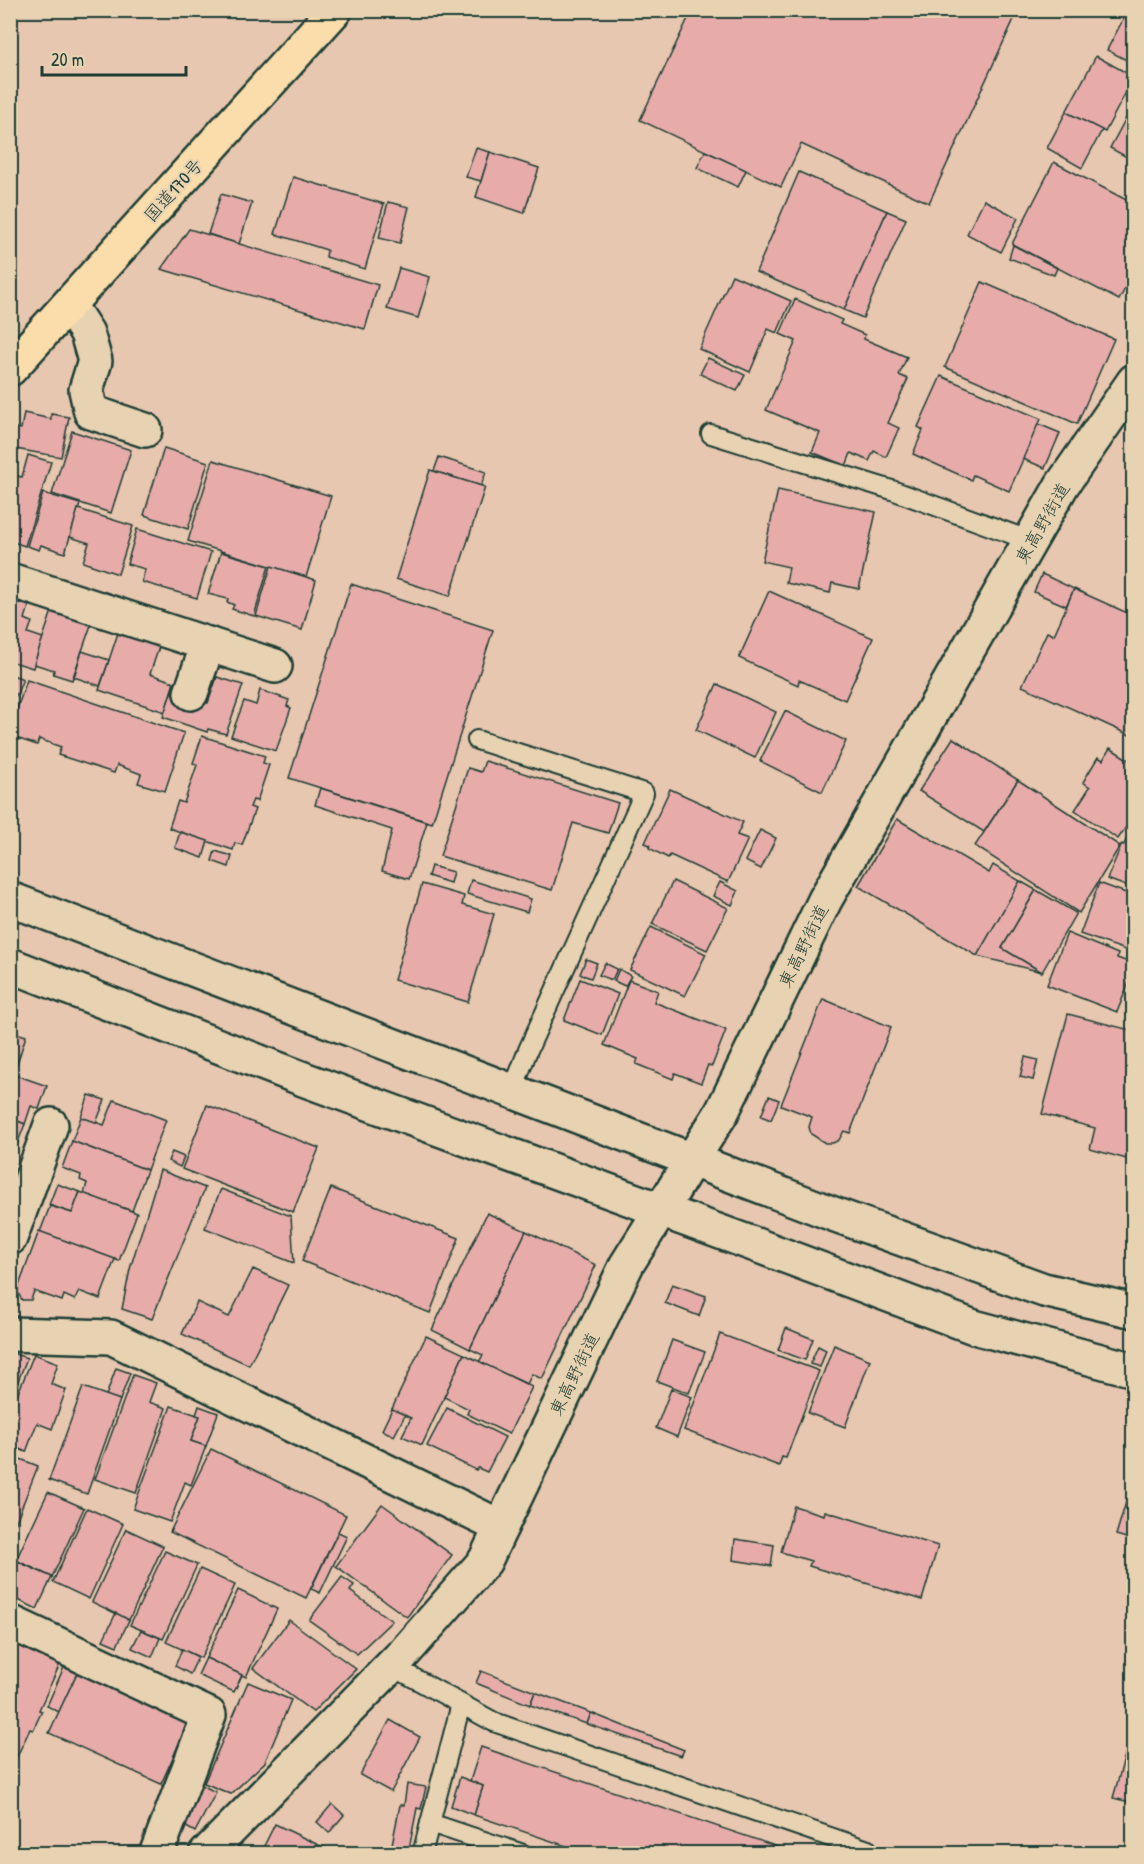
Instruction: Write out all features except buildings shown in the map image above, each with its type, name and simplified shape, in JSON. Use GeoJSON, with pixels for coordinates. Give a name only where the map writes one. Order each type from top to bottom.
{"type":"FeatureCollection","features":[{"type":"Feature","properties":{"kind":"highway","name":"国道170号"},"geometry":{"type":"LineString","coordinates":[[10,369],[335,10]]}},
{"type":"Feature","properties":{"kind":"street"},"geometry":{"type":"LineString","coordinates":[[69,305],[87,333],[95,361],[86,390],[91,411],[145,430]]}},
{"type":"Feature","properties":{"kind":"street","name":"東高野街道"},"geometry":{"type":"LineString","coordinates":[[206,1854],[392,1666],[485,1561],[627,1264],[722,1112],[825,900],[1062,485],[1134,381]]}},
{"type":"Feature","properties":{"kind":"street"},"geometry":{"type":"LineString","coordinates":[[10,580],[275,666]]}},
{"type":"Feature","properties":{"kind":"street"},"geometry":{"type":"LineString","coordinates":[[191,693],[208,644]]}},
{"type":"Feature","properties":{"kind":"street"},"geometry":{"type":"LineString","coordinates":[[10,899],[836,1215],[1044,1290],[1134,1311]]}},
{"type":"Feature","properties":{"kind":"street"},"geometry":{"type":"LineString","coordinates":[[10,965],[306,1080],[974,1327],[1134,1370]]}},
{"type":"Feature","properties":{"kind":"street"},"geometry":{"type":"LineString","coordinates":[[10,1238],[51,1125]]}},
{"type":"Feature","properties":{"kind":"street"},"geometry":{"type":"LineString","coordinates":[[10,1334],[111,1337],[501,1527]]}},
{"type":"Feature","properties":{"kind":"street"},"geometry":{"type":"LineString","coordinates":[[10,1622],[209,1715],[158,1854]]}},
{"type":"Feature","properties":{"kind":"lane"},"geometry":{"type":"LineString","coordinates":[[711,434],[892,490],[1031,541]]}},
{"type":"Feature","properties":{"kind":"lane"},"geometry":{"type":"LineString","coordinates":[[477,740],[644,794],[528,1050],[512,1092]]}},
{"type":"Feature","properties":{"kind":"lane"},"geometry":{"type":"LineString","coordinates":[[392,1666],[494,1722],[868,1850],[867,1854]]}},
{"type":"Feature","properties":{"kind":"lane"},"geometry":{"type":"LineString","coordinates":[[422,1854],[461,1704]]}},
{"type":"Feature","properties":{"kind":"lane"},"geometry":{"type":"LineString","coordinates":[[430,1823],[523,1854]]}}]}
